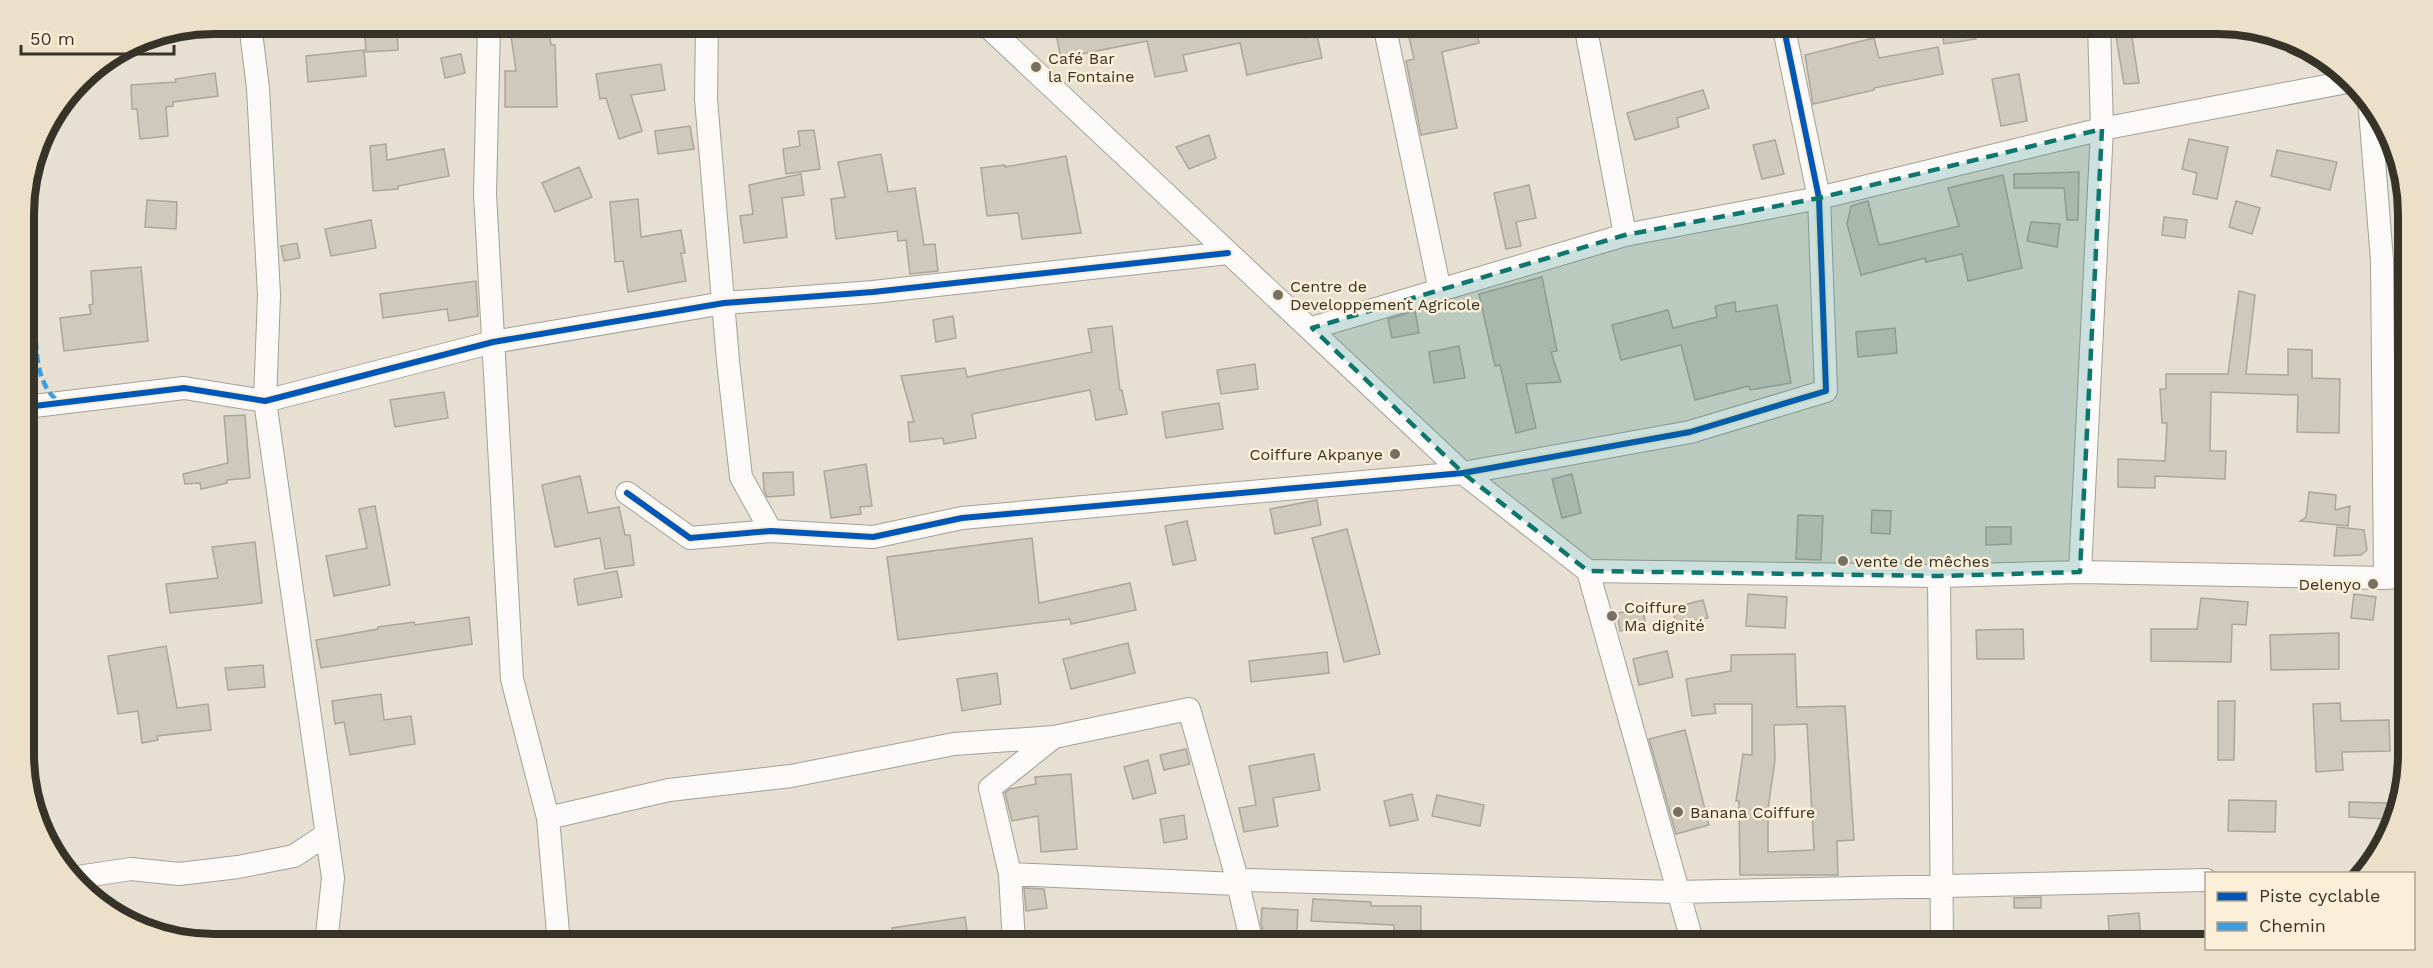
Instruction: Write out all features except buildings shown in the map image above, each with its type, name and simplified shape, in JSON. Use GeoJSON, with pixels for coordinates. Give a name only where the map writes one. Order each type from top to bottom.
{"type":"FeatureCollection","features":[{"type":"Feature","properties":{"kind":"street"},"geometry":{"type":"LineString","coordinates":[[251,34],[258,88],[269,295],[265,401],[333,878],[327,934]]}},
{"type":"Feature","properties":{"kind":"street"},"geometry":{"type":"LineString","coordinates":[[489,34],[485,194],[513,679],[549,818],[558,934]]}},
{"type":"Feature","properties":{"kind":"street"},"geometry":{"type":"LineString","coordinates":[[707,34],[706,99],[741,477],[771,531]]}},
{"type":"Feature","properties":{"kind":"street"},"geometry":{"type":"LineString","coordinates":[[996,34],[1228,253],[1312,328],[1463,473],[1588,571],[1690,933]]}},
{"type":"Feature","properties":{"kind":"street"},"geometry":{"type":"LineString","coordinates":[[1386,34],[1440,291]]}},
{"type":"Feature","properties":{"kind":"street"},"geometry":{"type":"LineString","coordinates":[[1587,34],[1625,235]]}},
{"type":"Feature","properties":{"kind":"street"},"geometry":{"type":"LineString","coordinates":[[627,493],[690,537],[771,531],[873,537],[962,518],[1463,473],[1689,432],[1826,391],[1819,198],[1785,34]]}},
{"type":"Feature","properties":{"kind":"street"},"geometry":{"type":"LineString","coordinates":[[2080,572],[2102,129],[2099,34]]}},
{"type":"Feature","properties":{"kind":"street"},"geometry":{"type":"LineString","coordinates":[[1312,328],[1625,235],[1819,198],[2102,129],[2341,83]]}},
{"type":"Feature","properties":{"kind":"street"},"geometry":{"type":"LineString","coordinates":[[2371,119],[2382,260],[2385,578]]}},
{"type":"Feature","properties":{"kind":"street"},"geometry":{"type":"LineString","coordinates":[[35,406],[184,388],[265,401],[493,342],[724,303],[873,292],[1228,253]]}},
{"type":"Feature","properties":{"kind":"street"},"geometry":{"type":"LineString","coordinates":[[1588,571],[1939,576],[2080,572],[2398,577]]}},
{"type":"Feature","properties":{"kind":"street"},"geometry":{"type":"LineString","coordinates":[[1939,576],[1944,887],[1942,933]]}},
{"type":"Feature","properties":{"kind":"street"},"geometry":{"type":"LineString","coordinates":[[549,818],[669,790],[791,776],[954,744],[1054,736],[1189,709],[1249,933]]}},
{"type":"Feature","properties":{"kind":"street"},"geometry":{"type":"LineString","coordinates":[[1013,934],[1010,874],[990,788],[1054,736]]}},
{"type":"Feature","properties":{"kind":"street"},"geometry":{"type":"LineString","coordinates":[[83,876],[131,869],[179,874],[238,867],[294,856],[327,834]]}},
{"type":"Feature","properties":{"kind":"street"},"geometry":{"type":"LineString","coordinates":[[1010,874],[1237,884],[1246,880],[1677,892],[2205,880]]}},
{"type":"Feature","properties":{"kind":"highlighted area"},"geometry":{"type":"Polygon","coordinates":[[[2102,129],[2080,572],[1939,576],[1588,571],[1463,473],[1312,328],[1625,235],[1819,198],[2102,129]]]}},
{"type":"Feature","properties":{"kind":"marked path"},"geometry":{"type":"LineString","coordinates":[[35,313],[37,356],[41,374],[47,389],[59,402]]}},
{"type":"Feature","properties":{"kind":"cycle path"},"geometry":{"type":"LineString","coordinates":[[627,493],[690,538],[771,531],[873,537],[962,518],[1463,473],[1690,432],[1826,391],[1819,198],[1785,34]]}},
{"type":"Feature","properties":{"kind":"cycle path"},"geometry":{"type":"LineString","coordinates":[[35,406],[184,388],[265,401],[493,342],[724,303],[873,292],[1228,253]]}},
{"type":"Feature","properties":{"kind":"place","name":"Café Bar la Fontaine"},"geometry":{"type":"Point","coordinates":[1036,67]}},
{"type":"Feature","properties":{"kind":"place","name":"Centre de Developpement Agricole"},"geometry":{"type":"Point","coordinates":[1278,295]}},
{"type":"Feature","properties":{"kind":"place","name":"Coiffure Akpanye"},"geometry":{"type":"Point","coordinates":[1395,454]}},
{"type":"Feature","properties":{"kind":"place","name":"vente de mêches"},"geometry":{"type":"Point","coordinates":[1843,561]}},
{"type":"Feature","properties":{"kind":"place","name":"Delenyo"},"geometry":{"type":"Point","coordinates":[2373,584]}},
{"type":"Feature","properties":{"kind":"place","name":"Coiffure Ma dignité"},"geometry":{"type":"Point","coordinates":[1612,616]}},
{"type":"Feature","properties":{"kind":"place","name":"Banana Coiffure"},"geometry":{"type":"Point","coordinates":[1678,812]}}]}
